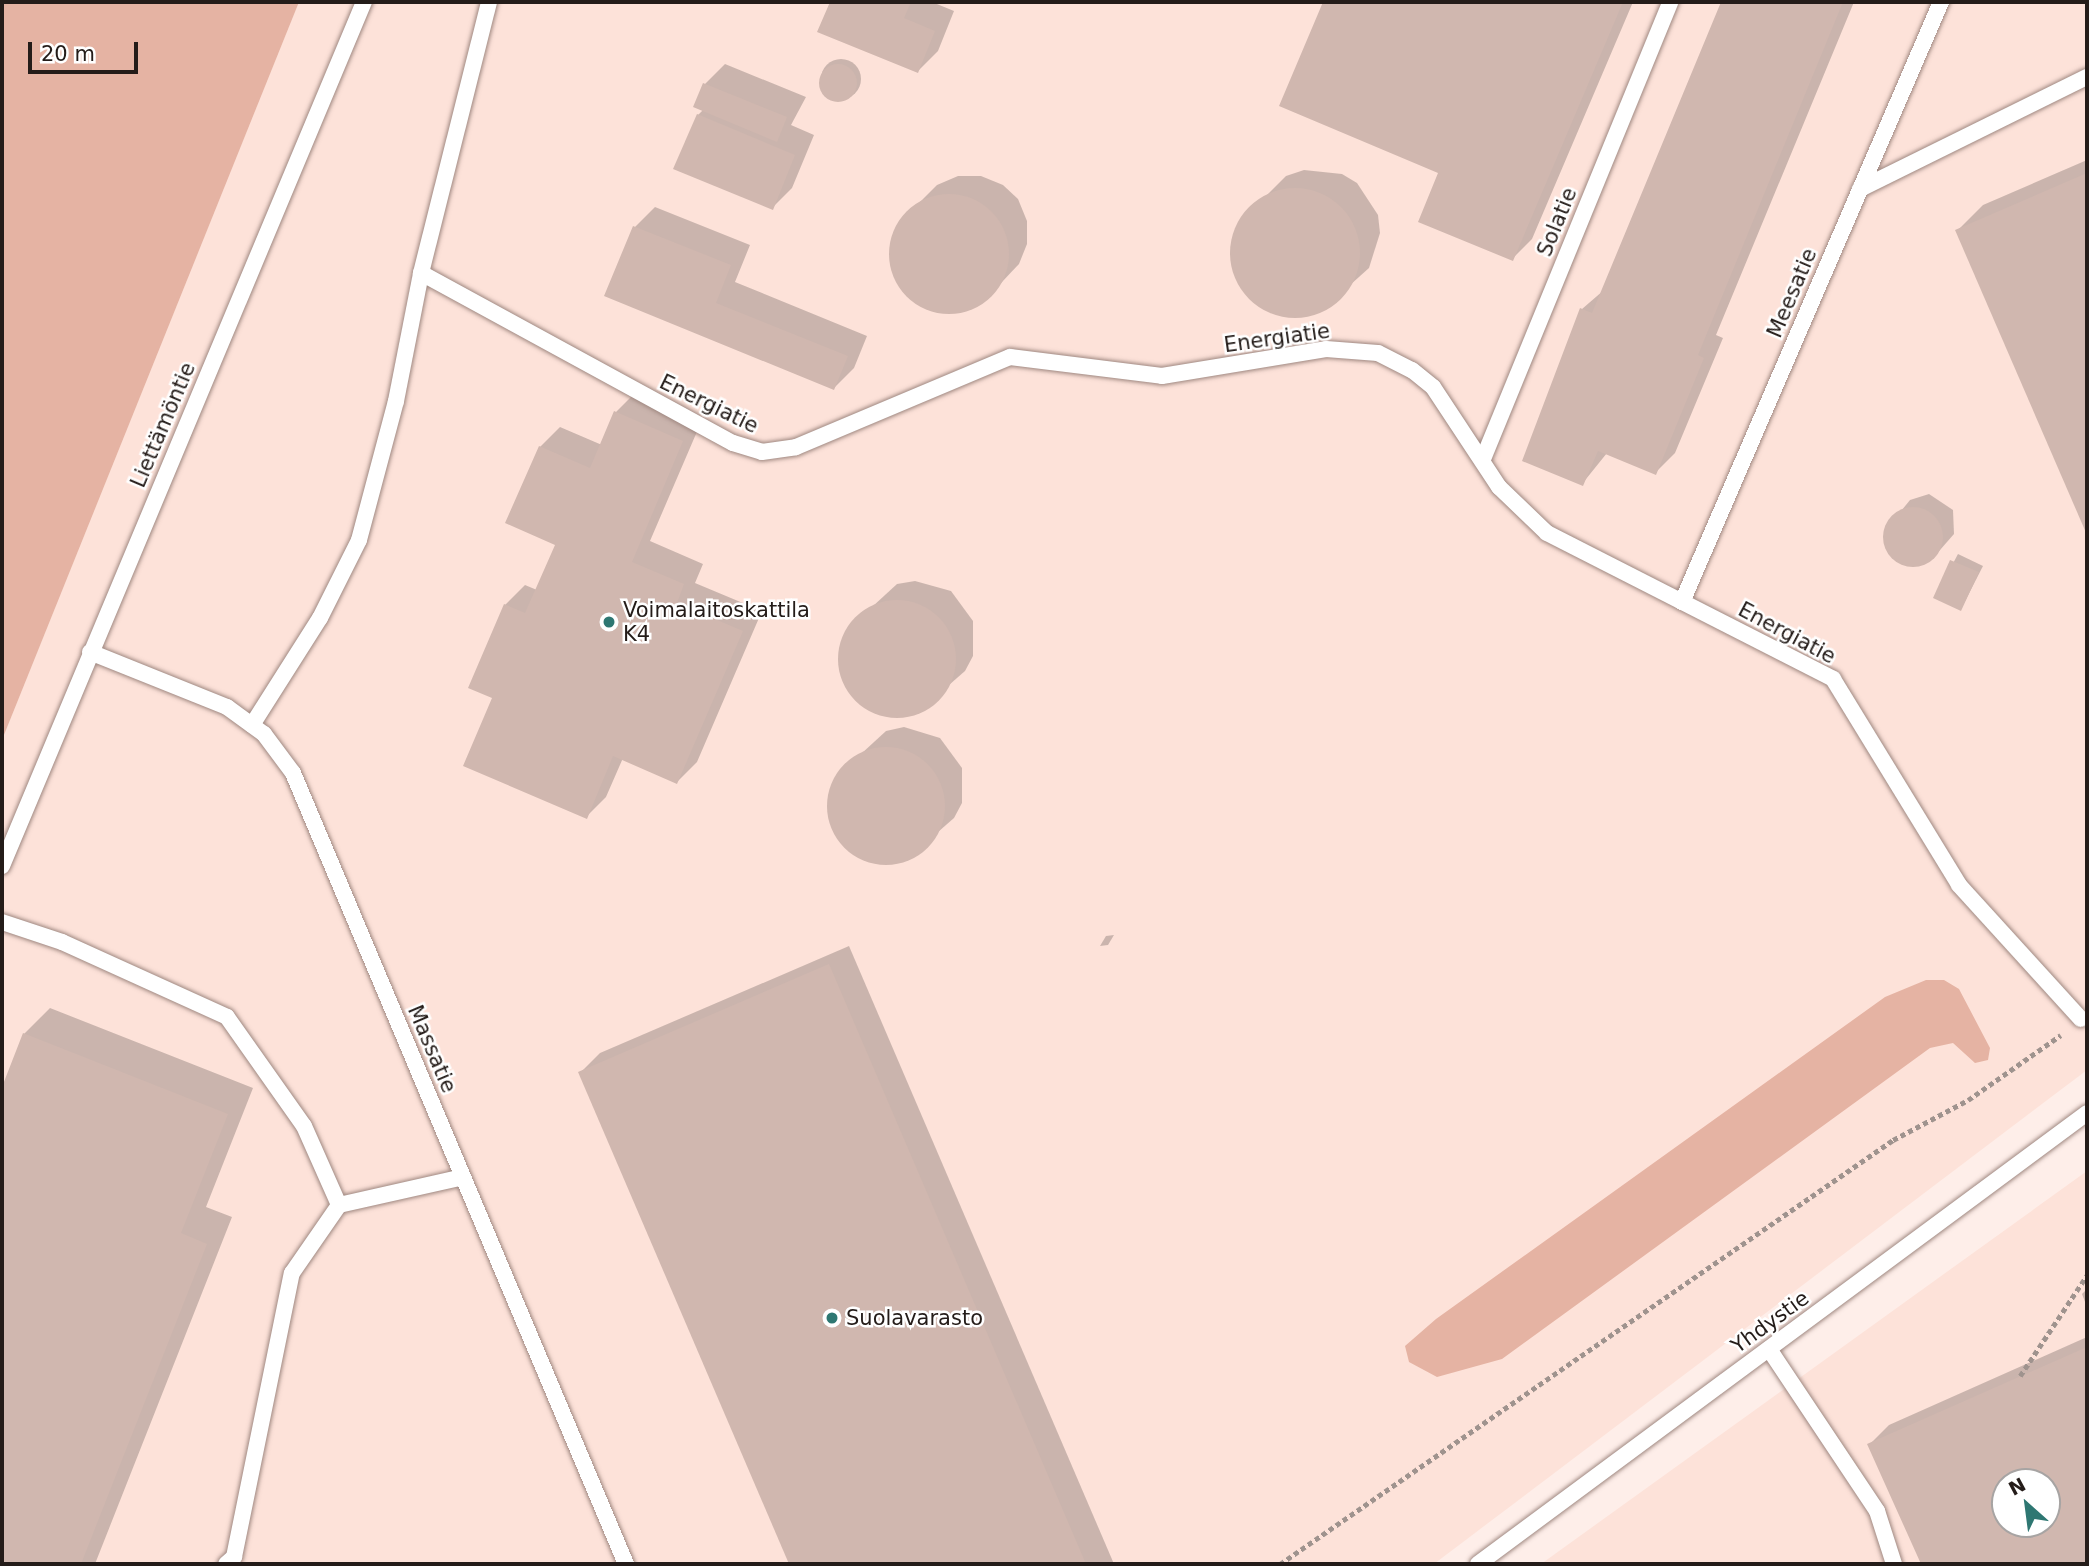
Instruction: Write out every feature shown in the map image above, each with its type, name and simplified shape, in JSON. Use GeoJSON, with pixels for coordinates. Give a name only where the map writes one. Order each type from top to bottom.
{"type":"FeatureCollection","features":[{"type":"Feature","properties":{"kind":"lane","name":"Liettämöntie"},"geometry":{"type":"LineString","coordinates":[[2,866],[364,2]]}},
{"type":"Feature","properties":{"kind":"lane"},"geometry":{"type":"LineString","coordinates":[[252,725],[320,618],[359,540],[396,401],[421,273],[489,2]]}},
{"type":"Feature","properties":{"kind":"lane","name":"Solatie"},"geometry":{"type":"LineString","coordinates":[[1483,459],[1670,2]]}},
{"type":"Feature","properties":{"kind":"lane","name":"Meesatie"},"geometry":{"type":"LineString","coordinates":[[1682,602],[1941,2]]}},
{"type":"Feature","properties":{"kind":"lane"},"geometry":{"type":"LineString","coordinates":[[1860,189],[2087,77]]}},
{"type":"Feature","properties":{"kind":"lane","name":"Energiatie"},"geometry":{"type":"LineString","coordinates":[[421,273],[733,443],[762,452],[796,447],[1010,357],[1162,376],[1326,349],[1378,353],[1412,370],[1433,387],[1499,487],[1547,533],[1833,679],[1959,885],[2081,1019]]}},
{"type":"Feature","properties":{"kind":"lane","name":"Massatie"},"geometry":{"type":"LineString","coordinates":[[90,652],[228,707],[264,734],[293,773],[626,1564]]}},
{"type":"Feature","properties":{"kind":"lane"},"geometry":{"type":"LineString","coordinates":[[2,922],[62,942],[227,1017],[304,1126],[339,1205]]}},
{"type":"Feature","properties":{"kind":"lane","name":"Yhdystie"},"geometry":{"type":"LineString","coordinates":[[1478,1564],[2087,1113]]}},
{"type":"Feature","properties":{"kind":"lane"},"geometry":{"type":"LineString","coordinates":[[226,1564],[234,1557],[292,1272],[339,1205],[463,1177]]}},
{"type":"Feature","properties":{"kind":"lane"},"geometry":{"type":"LineString","coordinates":[[1769,1349],[1877,1511],[1894,1564]]}},
{"type":"Feature","properties":{"kind":"path"},"geometry":{"type":"LineString","coordinates":[[1280,1564],[1894,1140],[1968,1100],[2028,1062],[2081,1019]]}},
{"type":"Feature","properties":{"kind":"path"},"geometry":{"type":"LineString","coordinates":[[2020,1376],[2087,1275]]}},
{"type":"Feature","properties":{"kind":"shaded area"},"geometry":{"type":"Polygon","coordinates":[[[2,2],[299,2],[2,740],[2,2]]]}},
{"type":"Feature","properties":{"kind":"shaded area"},"geometry":{"type":"Polygon","coordinates":[[[299,2],[2087,2],[2087,1070],[1434,1564],[2,1564],[2,740],[299,2]]]}},
{"type":"Feature","properties":{"kind":"shaded area"},"geometry":{"type":"Polygon","coordinates":[[[1926,980],[1944,980],[1959,989],[1990,1048],[1988,1060],[1975,1063],[1953,1043],[1930,1048],[1502,1359],[1437,1377],[1409,1362],[1405,1346],[1436,1319],[1885,997],[1926,980]]]}},
{"type":"Feature","properties":{"kind":"shaded area"},"geometry":{"type":"Polygon","coordinates":[[[2087,1171],[2087,1564],[1541,1564],[2087,1171]]]}},
{"type":"Feature","properties":{"kind":"building"},"geometry":{"type":"Polygon","coordinates":[[[830,2],[911,2],[904,18],[935,31],[918,73],[817,32],[830,2]]]}},
{"type":"Feature","properties":{"kind":"building"},"geometry":{"type":"Polygon","coordinates":[[[1323,2],[1623,2],[1513,261],[1418,222],[1438,173],[1279,106],[1323,2]]]}},
{"type":"Feature","properties":{"kind":"building"},"geometry":{"type":"Polygon","coordinates":[[[1721,2],[1843,2],[1698,355],[1704,358],[1656,475],[1598,451],[1583,486],[1522,461],[1580,308],[1592,313],[1721,2]]]}},
{"type":"Feature","properties":{"kind":"building"},"geometry":{"type":"Polygon","coordinates":[[[838,64],[852,69],[857,83],[852,97],[838,102],[824,97],[819,83],[824,69],[838,64]]]}},
{"type":"Feature","properties":{"kind":"building"},"geometry":{"type":"Polygon","coordinates":[[[703,83],[787,117],[777,142],[693,107],[703,83]]]}},
{"type":"Feature","properties":{"kind":"building"},"geometry":{"type":"Polygon","coordinates":[[[697,114],[795,155],[773,210],[673,169],[697,114]]]}},
{"type":"Feature","properties":{"kind":"building"},"geometry":{"type":"Polygon","coordinates":[[[2087,173],[2087,535],[1955,230],[2087,173]]]}},
{"type":"Feature","properties":{"kind":"building"},"geometry":{"type":"Polygon","coordinates":[[[1295,188],[1320,193],[1341,207],[1355,228],[1360,253],[1355,278],[1341,299],[1320,313],[1295,318],[1270,313],[1249,299],[1235,278],[1230,253],[1235,228],[1249,207],[1270,193],[1295,188]]]}},
{"type":"Feature","properties":{"kind":"building"},"geometry":{"type":"Polygon","coordinates":[[[949,194],[972,199],[991,212],[1004,231],[1009,254],[1004,277],[991,296],[972,309],[949,314],[926,309],[907,296],[894,277],[889,254],[894,231],[907,212],[926,199],[949,194]]]}},
{"type":"Feature","properties":{"kind":"building"},"geometry":{"type":"Polygon","coordinates":[[[633,226],[731,265],[716,303],[848,356],[834,390],[604,296],[633,226]]]}},
{"type":"Feature","properties":{"kind":"building","name":"Voimalaitoskattila K4"},"geometry":{"type":"Polygon","coordinates":[[[614,411],[683,441],[632,562],[684,584],[677,603],[743,631],[677,784],[613,756],[587,819],[463,766],[492,698],[468,688],[504,604],[525,613],[555,545],[505,523],[539,446],[590,468],[614,411]]]}},
{"type":"Feature","properties":{"kind":"building"},"geometry":{"type":"Polygon","coordinates":[[[1907,507],[1919,507],[1935,515],[1941,525],[1941,549],[1935,559],[1919,567],[1907,567],[1891,559],[1883,543],[1883,531],[1891,515],[1907,507]]]}},
{"type":"Feature","properties":{"kind":"building"},"geometry":{"type":"Polygon","coordinates":[[[1950,560],[1979,572],[1961,611],[1933,598],[1950,560]]]}},
{"type":"Feature","properties":{"kind":"building"},"geometry":{"type":"Polygon","coordinates":[[[897,600],[920,604],[939,617],[952,636],[956,659],[952,682],[939,701],[920,714],[897,718],[874,714],[855,701],[842,682],[838,659],[842,636],[855,617],[874,604],[897,600]]]}},
{"type":"Feature","properties":{"kind":"building"},"geometry":{"type":"Polygon","coordinates":[[[886,747],[909,751],[928,764],[941,783],[945,806],[941,829],[928,848],[909,861],[886,865],[863,861],[844,848],[831,829],[827,806],[831,783],[844,764],[863,751],[886,747]]]}},
{"type":"Feature","properties":{"kind":"building","name":"Suolavarasto"},"geometry":{"type":"Polygon","coordinates":[[[829,964],[1086,1564],[789,1564],[578,1072],[829,964]]]}},
{"type":"Feature","properties":{"kind":"building"},"geometry":{"type":"Polygon","coordinates":[[[23,1033],[228,1114],[181,1233],[207,1244],[81,1564],[2,1564],[2,1087],[23,1033]]]}},
{"type":"Feature","properties":{"kind":"building"},"geometry":{"type":"Polygon","coordinates":[[[2087,1347],[2087,1564],[1921,1564],[1867,1444],[2087,1347]]]}},
{"type":"Feature","properties":{"kind":"place","name":"Voimalaitoskattila K4"},"geometry":{"type":"Point","coordinates":[609,622]}},
{"type":"Feature","properties":{"kind":"place","name":"Suolavarasto"},"geometry":{"type":"Point","coordinates":[832,1318]}}]}
